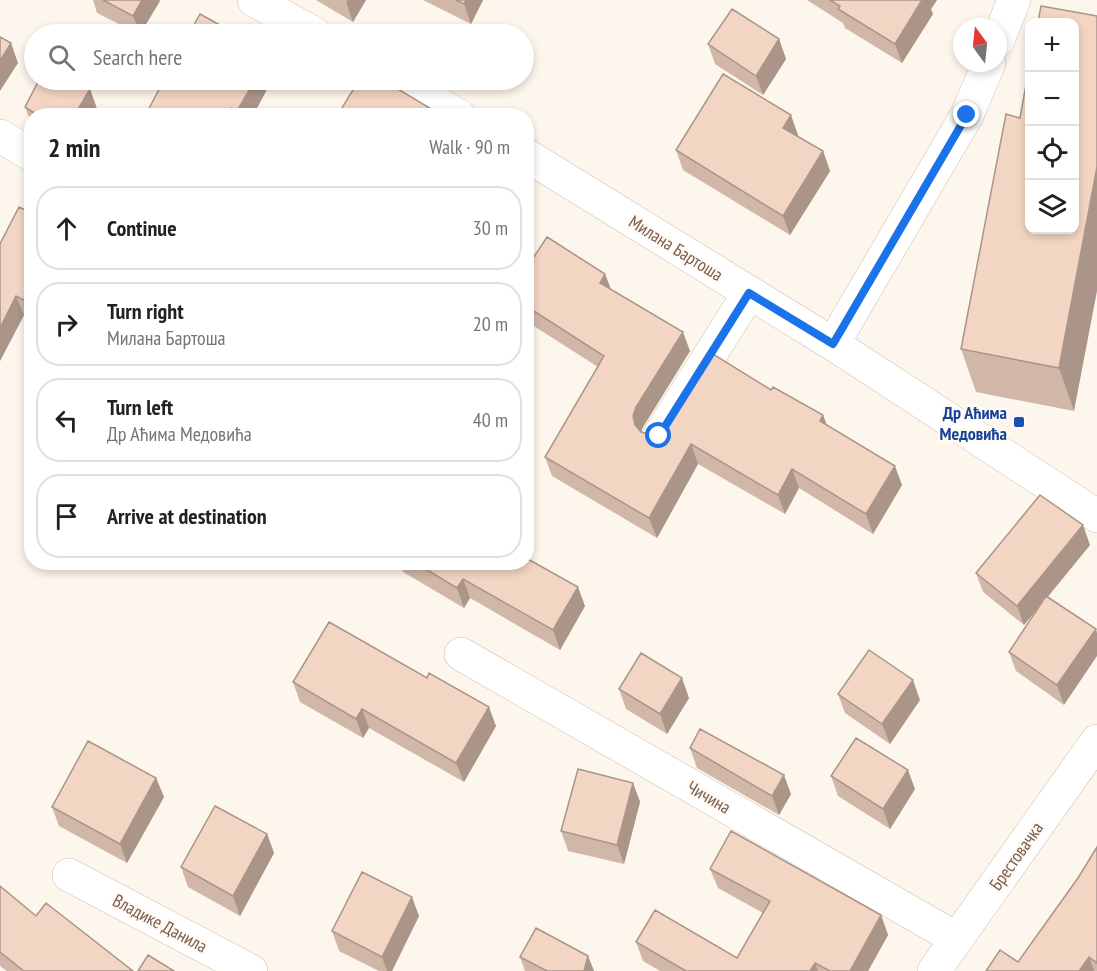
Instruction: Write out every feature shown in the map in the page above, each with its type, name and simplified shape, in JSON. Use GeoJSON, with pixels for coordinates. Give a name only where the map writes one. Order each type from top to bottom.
{"type":"FeatureCollection","features":[{"type":"Feature","properties":{"kind":"street"},"geometry":{"type":"LineString","coordinates":[[254,0],[297,24]]}},
{"type":"Feature","properties":{"kind":"street"},"geometry":{"type":"LineString","coordinates":[[1007,18],[1014,0]]}},
{"type":"Feature","properties":{"kind":"street"},"geometry":{"type":"LineString","coordinates":[[833,344],[967,115],[984,72]]}},
{"type":"Feature","properties":{"kind":"street"},"geometry":{"type":"LineString","coordinates":[[413,90],[445,108]]}},
{"type":"Feature","properties":{"kind":"street"},"geometry":{"type":"LineString","coordinates":[[0,136],[24,150]]}},
{"type":"Feature","properties":{"kind":"street","name":"Милана Бартоша"},"geometry":{"type":"LineString","coordinates":[[534,160],[833,344],[1097,516]]}},
{"type":"Feature","properties":{"kind":"street"},"geometry":{"type":"LineString","coordinates":[[659,436],[749,293]]}},
{"type":"Feature","properties":{"kind":"street","name":"Чичина"},"geometry":{"type":"LineString","coordinates":[[461,654],[957,939]]}},
{"type":"Feature","properties":{"kind":"street","name":"Брестовачка"},"geometry":{"type":"LineString","coordinates":[[934,971],[1097,741]]}},
{"type":"Feature","properties":{"kind":"street","name":"Владике Данила"},"geometry":{"type":"LineString","coordinates":[[69,875],[251,971]]}},
{"type":"Feature","properties":{"kind":"building"},"geometry":{"type":"Polygon","coordinates":[[[103,0],[142,0],[133,16],[103,0]]]}},
{"type":"Feature","properties":{"kind":"building"},"geometry":{"type":"Polygon","coordinates":[[[830,0],[922,0],[895,44],[838,9],[840,6],[830,0]]]}},
{"type":"Feature","properties":{"kind":"building"},"geometry":{"type":"Polygon","coordinates":[[[1041,6],[1097,16],[1097,167],[1059,368],[961,349],[1006,114],[1020,118],[1025,90],[1025,234],[1079,234],[1079,18],[1039,18],[1041,6]]]}},
{"type":"Feature","properties":{"kind":"building"},"geometry":{"type":"Polygon","coordinates":[[[732,9],[779,39],[756,76],[708,44],[732,9]]]}},
{"type":"Feature","properties":{"kind":"building"},"geometry":{"type":"Polygon","coordinates":[[[200,14],[218,24],[194,24],[200,14]]]}},
{"type":"Feature","properties":{"kind":"building"},"geometry":{"type":"Polygon","coordinates":[[[0,37],[11,43],[0,61],[0,37]]]}},
{"type":"Feature","properties":{"kind":"building"},"geometry":{"type":"Polygon","coordinates":[[[723,74],[791,115],[783,128],[823,151],[783,216],[676,150],[723,74]]]}},
{"type":"Feature","properties":{"kind":"building"},"geometry":{"type":"Polygon","coordinates":[[[34,90],[89,90],[79,108],[25,107],[34,90]]]}},
{"type":"Feature","properties":{"kind":"building"},"geometry":{"type":"Polygon","coordinates":[[[159,90],[249,90],[239,108],[149,108],[159,90]]]}},
{"type":"Feature","properties":{"kind":"building"},"geometry":{"type":"Polygon","coordinates":[[[353,90],[400,90],[430,108],[342,108],[353,90]]]}},
{"type":"Feature","properties":{"kind":"building"},"geometry":{"type":"Polygon","coordinates":[[[19,207],[24,209],[24,300],[16,296],[0,328],[0,244],[19,207]]]}},
{"type":"Feature","properties":{"kind":"building"},"geometry":{"type":"Polygon","coordinates":[[[547,237],[605,274],[600,283],[683,332],[636,407],[633,416],[635,425],[641,432],[652,435],[661,433],[667,427],[713,354],[771,390],[773,387],[823,415],[820,421],[895,466],[866,514],[792,469],[778,495],[691,444],[649,518],[545,457],[604,356],[534,311],[534,257],[547,237]]]}},
{"type":"Feature","properties":{"kind":"building"},"geometry":{"type":"Polygon","coordinates":[[[1040,495],[1083,525],[1017,606],[976,573],[1040,495]]]}},
{"type":"Feature","properties":{"kind":"building"},"geometry":{"type":"Polygon","coordinates":[[[534,562],[578,587],[553,630],[463,579],[457,588],[427,570],[534,570],[534,562]]]}},
{"type":"Feature","properties":{"kind":"building"},"geometry":{"type":"Polygon","coordinates":[[[1046,596],[1096,629],[1057,685],[1009,652],[1046,596]]]}},
{"type":"Feature","properties":{"kind":"building"},"geometry":{"type":"Polygon","coordinates":[[[329,622],[427,678],[429,673],[489,707],[456,763],[362,709],[356,719],[293,682],[329,622]]]}},
{"type":"Feature","properties":{"kind":"building"},"geometry":{"type":"Polygon","coordinates":[[[869,650],[913,680],[882,724],[838,694],[869,650]]]}},
{"type":"Feature","properties":{"kind":"building"},"geometry":{"type":"Polygon","coordinates":[[[641,653],[682,678],[660,714],[619,689],[641,653]]]}},
{"type":"Feature","properties":{"kind":"building"},"geometry":{"type":"Polygon","coordinates":[[[700,729],[784,775],[772,796],[690,748],[700,729]]]}},
{"type":"Feature","properties":{"kind":"building"},"geometry":{"type":"Polygon","coordinates":[[[856,738],[908,770],[883,809],[831,776],[856,738]]]}},
{"type":"Feature","properties":{"kind":"building"},"geometry":{"type":"Polygon","coordinates":[[[88,741],[156,778],[120,844],[52,807],[88,741]]]}},
{"type":"Feature","properties":{"kind":"building"},"geometry":{"type":"Polygon","coordinates":[[[578,769],[633,783],[617,845],[561,831],[578,769]]]}},
{"type":"Feature","properties":{"kind":"building"},"geometry":{"type":"Polygon","coordinates":[[[215,806],[267,834],[233,896],[181,867],[215,806]]]}},
{"type":"Feature","properties":{"kind":"building"},"geometry":{"type":"Polygon","coordinates":[[[731,831],[881,915],[850,971],[830,971],[815,963],[810,971],[686,971],[636,942],[655,910],[737,958],[770,901],[710,869],[731,831]]]}},
{"type":"Feature","properties":{"kind":"building"},"geometry":{"type":"Polygon","coordinates":[[[1097,847],[1097,963],[1089,957],[1079,971],[986,971],[1000,950],[1018,962],[1078,878],[1097,847]]]}},
{"type":"Feature","properties":{"kind":"building"},"geometry":{"type":"Polygon","coordinates":[[[362,872],[412,897],[382,957],[332,931],[362,872]]]}},
{"type":"Feature","properties":{"kind":"building"},"geometry":{"type":"Polygon","coordinates":[[[0,886],[36,916],[46,903],[133,971],[24,971],[0,952],[0,886]]]}},
{"type":"Feature","properties":{"kind":"building"},"geometry":{"type":"Polygon","coordinates":[[[536,928],[588,956],[584,971],[547,971],[520,957],[536,928]]]}},
{"type":"Feature","properties":{"kind":"building"},"geometry":{"type":"Polygon","coordinates":[[[148,955],[174,971],[138,971],[148,955]]]}},
{"type":"Feature","properties":{"kind":"place","name":"Др Аћима Медовића"},"geometry":{"type":"Point","coordinates":[1019,422]}},
{"type":"Feature","properties":{"kind":"route"},"geometry":{"type":"LineString","coordinates":[[659,436],[749,293],[833,344],[967,115]]}}]}
